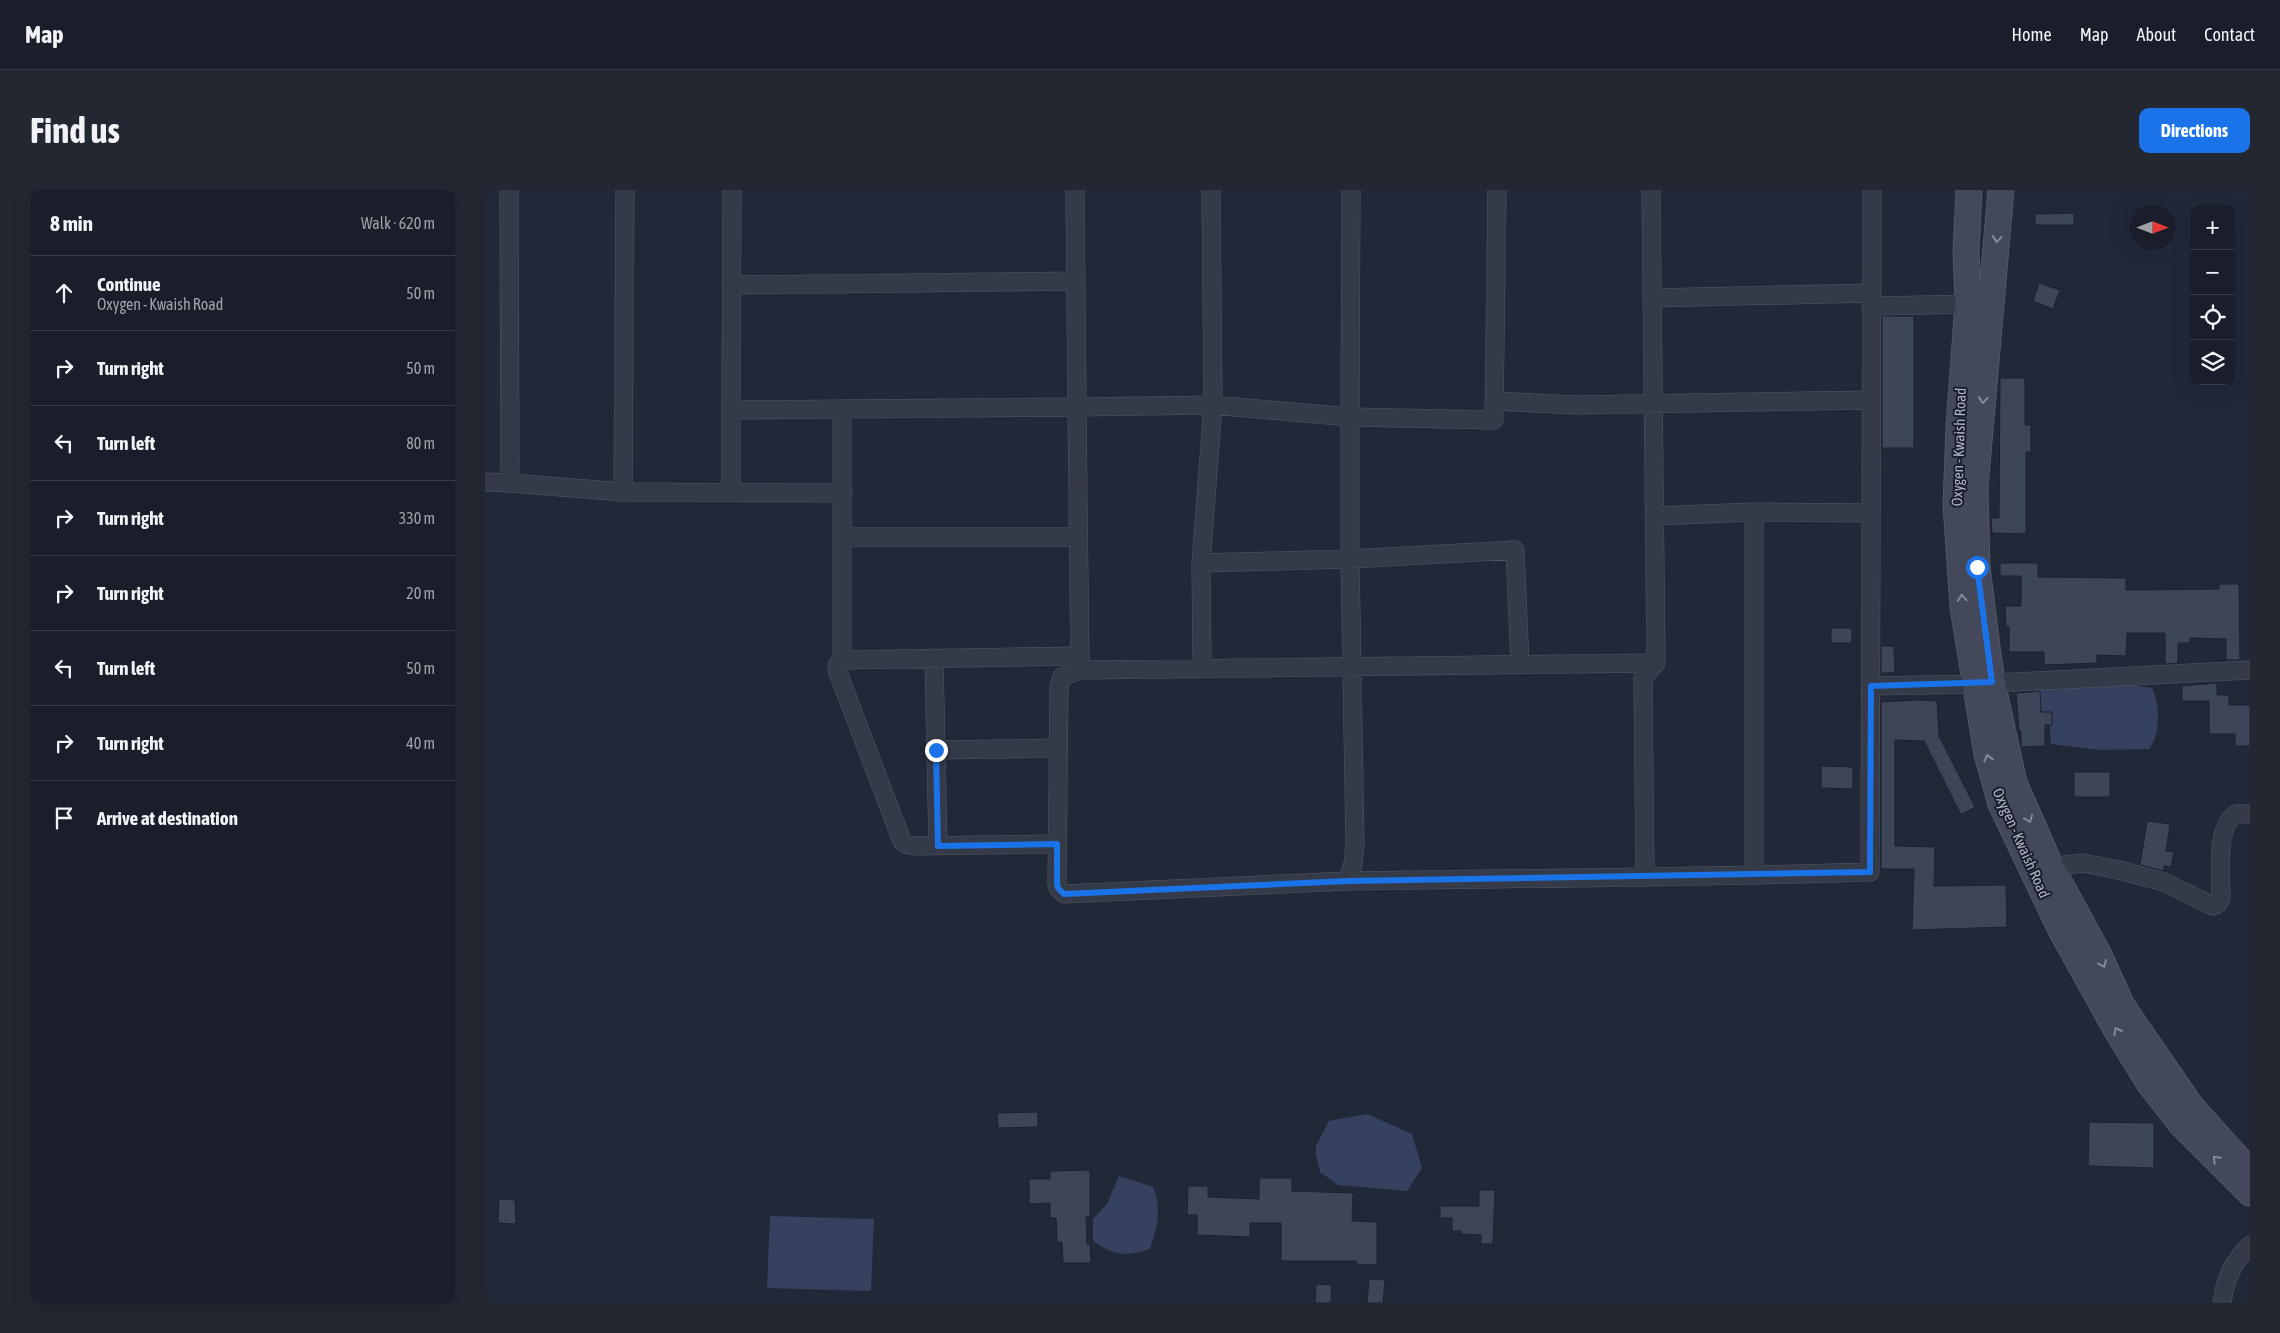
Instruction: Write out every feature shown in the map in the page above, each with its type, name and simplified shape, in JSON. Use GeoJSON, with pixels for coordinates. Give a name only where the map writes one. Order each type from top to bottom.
{"type":"FeatureCollection","features":[{"type":"Feature","properties":{"kind":"main road","name":"Oxygen - Kwaish Road"},"geometry":{"type":"LineString","coordinates":[[1969,190],[1966,251],[1980,304]]}},
{"type":"Feature","properties":{"kind":"main road","name":"Oxygen - Kwaish Road"},"geometry":{"type":"LineString","coordinates":[[2001,190],[1980,304],[1975,487],[1977,567],[1987,754],[2001,804],[2061,930],[2117,1031],[2149,1083],[2181,1124],[2250,1194]]}},
{"type":"Feature","properties":{"kind":"main road","name":"Oxygen - Kwaish Road"},"geometry":{"type":"LineString","coordinates":[[1984,683],[2014,783],[2051,867],[2100,957],[2122,1006],[2190,1105],[2250,1172]]}},
{"type":"Feature","properties":{"kind":"street"},"geometry":{"type":"LineString","coordinates":[[509,190],[510,483]]}},
{"type":"Feature","properties":{"kind":"street"},"geometry":{"type":"LineString","coordinates":[[623,492],[625,190]]}},
{"type":"Feature","properties":{"kind":"street"},"geometry":{"type":"LineString","coordinates":[[731,492],[732,190]]}},
{"type":"Feature","properties":{"kind":"street"},"geometry":{"type":"LineString","coordinates":[[1075,190],[1080,663],[1063,678],[1059,686],[1057,884],[1064,894],[1348,881],[1870,872],[1872,190]]}},
{"type":"Feature","properties":{"kind":"street"},"geometry":{"type":"LineString","coordinates":[[1202,668],[1201,563],[1213,405],[1211,190]]}},
{"type":"Feature","properties":{"kind":"street"},"geometry":{"type":"LineString","coordinates":[[1348,881],[1353,864],[1355,844],[1349,559],[1351,190]]}},
{"type":"Feature","properties":{"kind":"street"},"geometry":{"type":"LineString","coordinates":[[731,410],[1213,405],[1349,417],[1494,420],[1497,190]]}},
{"type":"Feature","properties":{"kind":"street"},"geometry":{"type":"LineString","coordinates":[[1645,877],[1643,678],[1656,663],[1651,190]]}},
{"type":"Feature","properties":{"kind":"street"},"geometry":{"type":"LineString","coordinates":[[731,285],[1076,281]]}},
{"type":"Feature","properties":{"kind":"street"},"geometry":{"type":"LineString","coordinates":[[1652,298],[1871,299],[1980,304]]}},
{"type":"Feature","properties":{"kind":"street"},"geometry":{"type":"LineString","coordinates":[[1494,401],[1576,405],[1871,400]]}},
{"type":"Feature","properties":{"kind":"street"},"geometry":{"type":"LineString","coordinates":[[842,409],[842,660],[838,664],[837,670],[902,841],[905,844],[914,846],[1057,844]]}},
{"type":"Feature","properties":{"kind":"street"},"geometry":{"type":"LineString","coordinates":[[485,482],[623,492],[843,493]]}},
{"type":"Feature","properties":{"kind":"street"},"geometry":{"type":"LineString","coordinates":[[1654,516],[1755,512],[1871,514]]}},
{"type":"Feature","properties":{"kind":"street"},"geometry":{"type":"LineString","coordinates":[[1754,875],[1755,512]]}},
{"type":"Feature","properties":{"kind":"street"},"geometry":{"type":"LineString","coordinates":[[843,537],[1079,537]]}},
{"type":"Feature","properties":{"kind":"street"},"geometry":{"type":"LineString","coordinates":[[1201,563],[1349,559],[1515,550],[1520,665]]}},
{"type":"Feature","properties":{"kind":"street"},"geometry":{"type":"LineString","coordinates":[[842,660],[934,658],[1202,668],[1656,663]]}},
{"type":"Feature","properties":{"kind":"street"},"geometry":{"type":"LineString","coordinates":[[934,658],[938,846]]}},
{"type":"Feature","properties":{"kind":"street"},"geometry":{"type":"LineString","coordinates":[[1871,686],[1984,683],[2250,670]]}},
{"type":"Feature","properties":{"kind":"street"},"geometry":{"type":"LineString","coordinates":[[936,750],[1059,748]]}},
{"type":"Feature","properties":{"kind":"street"},"geometry":{"type":"LineString","coordinates":[[2051,867],[2082,862],[2119,870],[2164,882],[2213,906],[2218,904],[2221,898],[2221,845],[2227,822],[2236,814],[2250,814]]}},
{"type":"Feature","properties":{"kind":"street"},"geometry":{"type":"LineString","coordinates":[[2222,1303],[2224,1289],[2236,1259],[2250,1245]]}},
{"type":"Feature","properties":{"kind":"water"},"geometry":{"type":"Polygon","coordinates":[[[2107,681],[2152,688],[2157,703],[2158,719],[2156,736],[2149,749],[2100,750],[2051,744],[2049,715],[2041,710],[2035,700],[2038,685],[2107,681]]]}},
{"type":"Feature","properties":{"kind":"water"},"geometry":{"type":"Polygon","coordinates":[[[1367,1114],[1412,1134],[1422,1168],[1407,1191],[1338,1185],[1320,1172],[1316,1146],[1329,1121],[1367,1114]]]}},
{"type":"Feature","properties":{"kind":"water"},"geometry":{"type":"Polygon","coordinates":[[[1119,1176],[1153,1187],[1158,1211],[1155,1234],[1150,1249],[1120,1254],[1108,1250],[1093,1241],[1093,1219],[1107,1204],[1119,1176]]]}},
{"type":"Feature","properties":{"kind":"water"},"geometry":{"type":"Polygon","coordinates":[[[770,1216],[874,1219],[871,1291],[767,1288],[770,1216]]]}},
{"type":"Feature","properties":{"kind":"building"},"geometry":{"type":"Polygon","coordinates":[[[2074,213],[2074,225],[2035,225],[2035,214],[2074,213]]]}},
{"type":"Feature","properties":{"kind":"building"},"geometry":{"type":"Polygon","coordinates":[[[2039,283],[2060,290],[2053,309],[2033,301],[2039,283]]]}},
{"type":"Feature","properties":{"kind":"building"},"geometry":{"type":"Polygon","coordinates":[[[1882,316],[1914,316],[1914,448],[1882,448],[1882,316]]]}},
{"type":"Feature","properties":{"kind":"building"},"geometry":{"type":"Polygon","coordinates":[[[2000,378],[2025,378],[2025,425],[2031,425],[2031,452],[2026,452],[2026,534],[1992,533],[1991,518],[1999,518],[2000,378]]]}},
{"type":"Feature","properties":{"kind":"building"},"geometry":{"type":"Polygon","coordinates":[[[2000,563],[2038,563],[2038,577],[2126,578],[2126,590],[2219,589],[2219,584],[2239,584],[2240,660],[2226,660],[2226,639],[2190,638],[2190,643],[2178,643],[2178,663],[2165,664],[2165,633],[2127,633],[2126,656],[2097,655],[2097,663],[2044,665],[2044,652],[2009,652],[2009,627],[2006,627],[2005,606],[2021,606],[2021,576],[2000,576],[2000,563]]]}},
{"type":"Feature","properties":{"kind":"building"},"geometry":{"type":"Polygon","coordinates":[[[1831,628],[1852,628],[1852,643],[1831,643],[1831,628]]]}},
{"type":"Feature","properties":{"kind":"building"},"geometry":{"type":"Polygon","coordinates":[[[1881,646],[1894,646],[1895,673],[1881,673],[1881,646]]]}},
{"type":"Feature","properties":{"kind":"building"},"geometry":{"type":"Polygon","coordinates":[[[2217,683],[2217,695],[2229,695],[2229,705],[2250,705],[2250,746],[2235,746],[2235,734],[2209,734],[2209,701],[2182,701],[2182,686],[2217,683]]]}},
{"type":"Feature","properties":{"kind":"building"},"geometry":{"type":"Polygon","coordinates":[[[2040,691],[2041,712],[2052,712],[2052,725],[2045,725],[2045,746],[2021,747],[2016,693],[2040,691]]]}},
{"type":"Feature","properties":{"kind":"building"},"geometry":{"type":"Polygon","coordinates":[[[1937,701],[1939,736],[1975,807],[1961,815],[1924,741],[1895,740],[1895,846],[1935,847],[1934,886],[2006,885],[2007,927],[1912,930],[1914,869],[1881,869],[1881,702],[1937,701]]]}},
{"type":"Feature","properties":{"kind":"building"},"geometry":{"type":"Polygon","coordinates":[[[1821,766],[1853,767],[1853,789],[1821,788],[1821,766]]]}},
{"type":"Feature","properties":{"kind":"building"},"geometry":{"type":"Polygon","coordinates":[[[2074,772],[2110,772],[2110,797],[2074,797],[2074,772]]]}},
{"type":"Feature","properties":{"kind":"building"},"geometry":{"type":"Polygon","coordinates":[[[2147,821],[2170,824],[2166,851],[2174,852],[2171,867],[2164,866],[2164,871],[2140,865],[2147,821]]]}},
{"type":"Feature","properties":{"kind":"building"},"geometry":{"type":"Polygon","coordinates":[[[1038,1112],[1038,1127],[998,1128],[997,1113],[1038,1112]]]}},
{"type":"Feature","properties":{"kind":"building"},"geometry":{"type":"Polygon","coordinates":[[[2089,1122],[2154,1123],[2154,1168],[2088,1166],[2089,1122]]]}},
{"type":"Feature","properties":{"kind":"building"},"geometry":{"type":"Polygon","coordinates":[[[1090,1170],[1090,1217],[1086,1217],[1087,1244],[1090,1244],[1091,1263],[1063,1263],[1062,1242],[1057,1242],[1056,1218],[1050,1218],[1050,1203],[1029,1204],[1029,1179],[1050,1179],[1050,1171],[1090,1170]]]}},
{"type":"Feature","properties":{"kind":"building"},"geometry":{"type":"Polygon","coordinates":[[[1259,1178],[1292,1178],[1292,1191],[1353,1193],[1352,1221],[1377,1222],[1377,1265],[1356,1264],[1356,1261],[1281,1261],[1281,1223],[1250,1223],[1250,1237],[1197,1235],[1197,1215],[1187,1215],[1188,1186],[1208,1186],[1208,1197],[1259,1199],[1259,1178]]]}},
{"type":"Feature","properties":{"kind":"building"},"geometry":{"type":"Polygon","coordinates":[[[1479,1190],[1495,1190],[1493,1244],[1481,1244],[1481,1235],[1461,1234],[1461,1231],[1452,1231],[1452,1218],[1440,1218],[1440,1206],[1479,1206],[1479,1190]]]}},
{"type":"Feature","properties":{"kind":"building"},"geometry":{"type":"Polygon","coordinates":[[[499,1199],[515,1200],[516,1224],[498,1223],[499,1199]]]}},
{"type":"Feature","properties":{"kind":"building"},"geometry":{"type":"Polygon","coordinates":[[[1369,1279],[1385,1280],[1383,1303],[1367,1303],[1369,1279]]]}},
{"type":"Feature","properties":{"kind":"building"},"geometry":{"type":"Polygon","coordinates":[[[1316,1284],[1332,1285],[1331,1303],[1315,1303],[1316,1284]]]}},
{"type":"Feature","properties":{"kind":"route"},"geometry":{"type":"LineString","coordinates":[[936,750],[938,846],[1057,844],[1057,884],[1064,894],[1348,881],[1870,872],[1871,686],[1992,682],[1977,567]]}}]}
